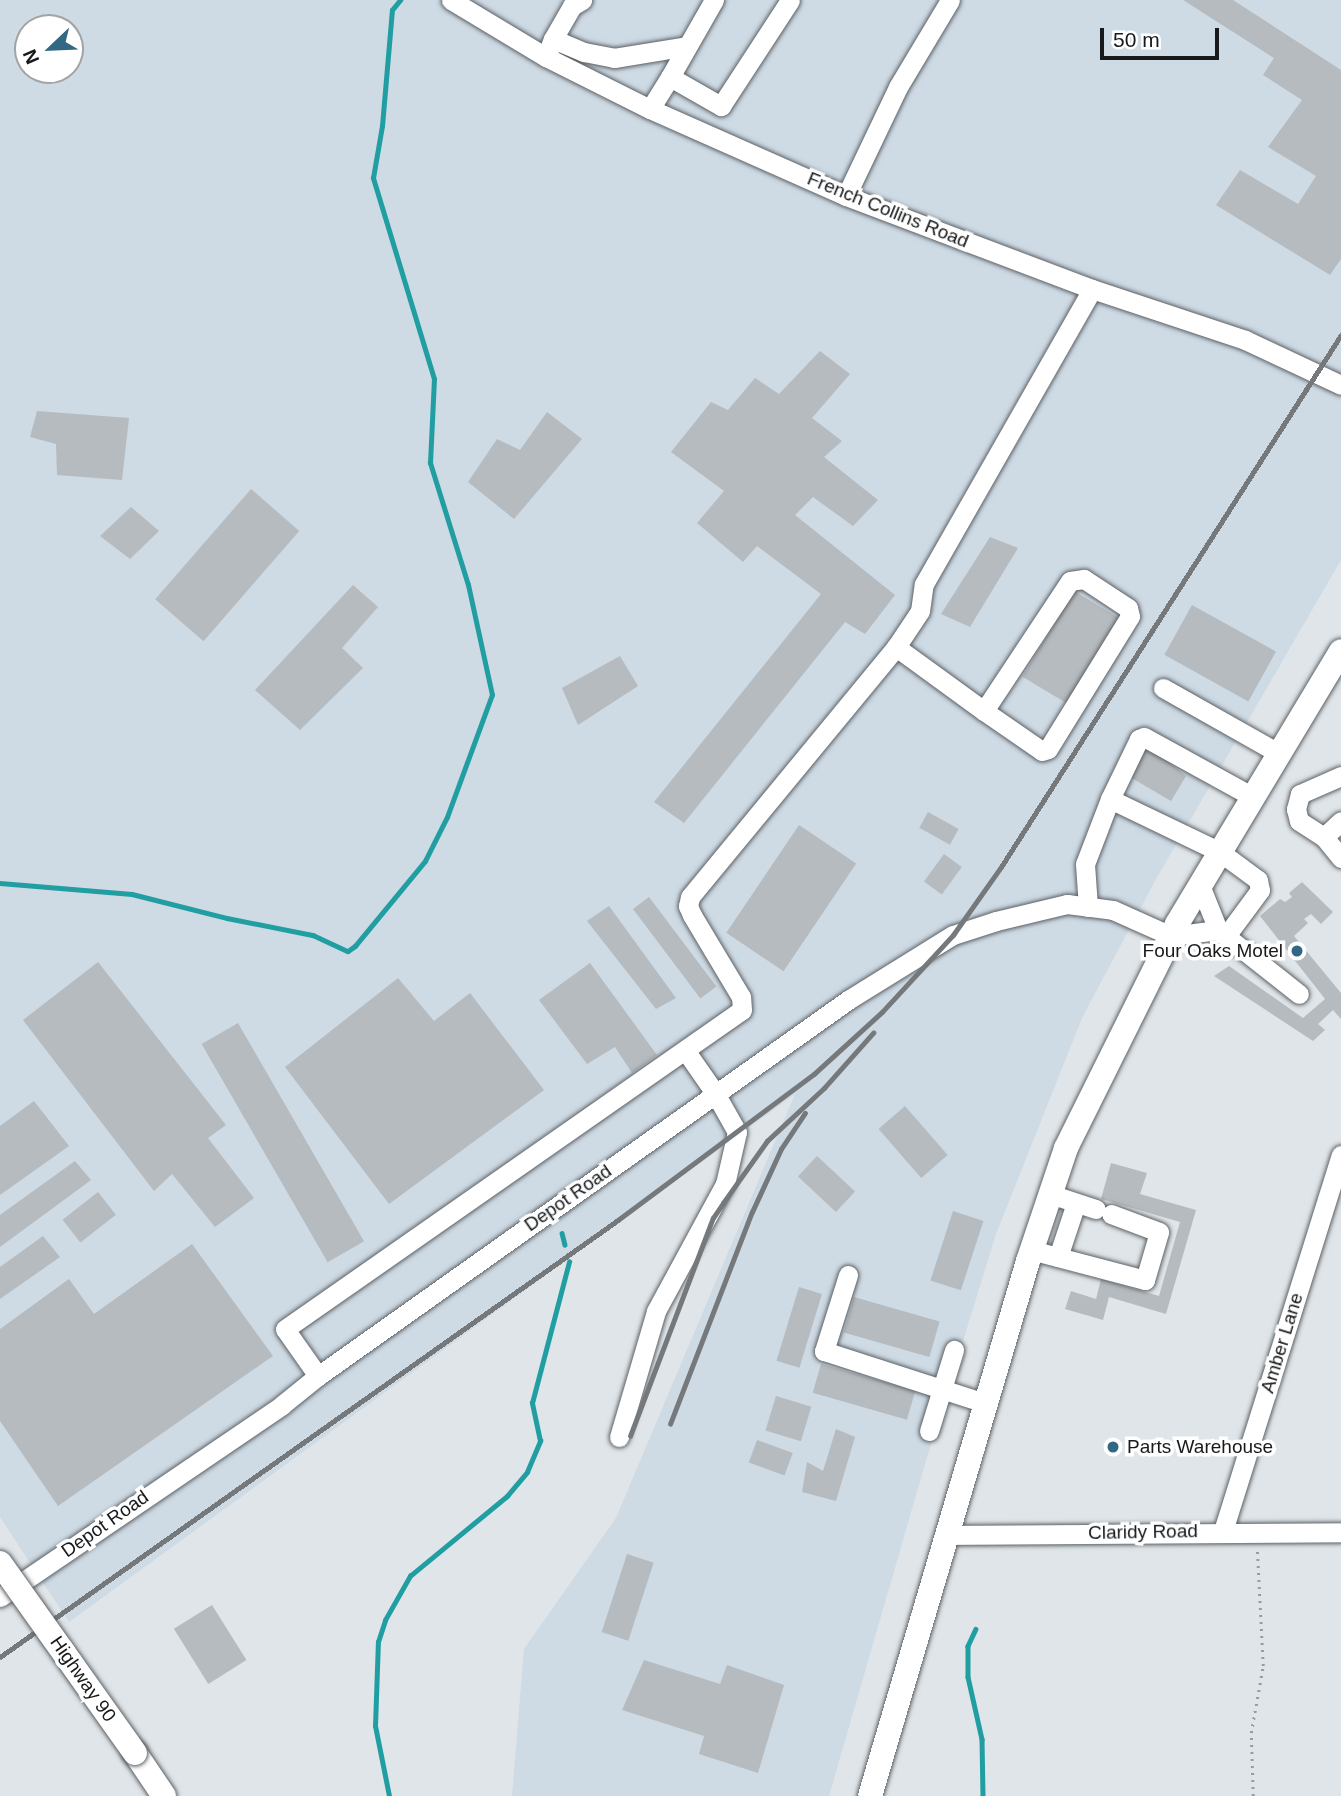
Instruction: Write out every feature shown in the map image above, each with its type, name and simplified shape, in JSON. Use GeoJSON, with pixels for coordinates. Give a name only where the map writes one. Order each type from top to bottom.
{"type":"FeatureCollection","features":[{"type":"Feature","properties":{"kind":"main road"},"geometry":{"type":"LineString","coordinates":[[870,1796],[1031,1250],[1066,1147],[1171,936],[1341,650]]}},
{"type":"Feature","properties":{"kind":"main road","name":"Highway 90"},"geometry":{"type":"LineString","coordinates":[[0,1563],[164,1796]]}},
{"type":"Feature","properties":{"kind":"street","name":"French Collins Road"},"geometry":{"type":"LineString","coordinates":[[451,0],[550,48],[650,108],[846,196],[1092,289],[1245,340],[1341,385]]}},
{"type":"Feature","properties":{"kind":"street"},"geometry":{"type":"LineString","coordinates":[[650,108],[714,0]]}},
{"type":"Feature","properties":{"kind":"street"},"geometry":{"type":"LineString","coordinates":[[670,77],[722,106],[790,0]]}},
{"type":"Feature","properties":{"kind":"street"},"geometry":{"type":"LineString","coordinates":[[846,196],[898,87],[950,0]]}},
{"type":"Feature","properties":{"kind":"street"},"geometry":{"type":"LineString","coordinates":[[571,2],[550,48],[614,58],[688,46]]}},
{"type":"Feature","properties":{"kind":"street"},"geometry":{"type":"LineString","coordinates":[[318,1376],[285,1329],[742,1010],[743,1003],[692,915],[688,906],[690,897],[895,647],[919,611],[924,584],[1092,289]]}},
{"type":"Feature","properties":{"kind":"street"},"geometry":{"type":"LineString","coordinates":[[895,647],[984,711],[1042,751],[1048,749],[1126,625],[1130,616],[1128,608],[1084,579],[1070,581],[984,711]]}},
{"type":"Feature","properties":{"kind":"street"},"geometry":{"type":"LineString","coordinates":[[1163,688],[1280,754]]}},
{"type":"Feature","properties":{"kind":"street"},"geometry":{"type":"LineString","coordinates":[[1088,906],[1085,864],[1110,799],[1139,739],[1144,737],[1254,797]]}},
{"type":"Feature","properties":{"kind":"street"},"geometry":{"type":"LineString","coordinates":[[1341,776],[1300,794],[1296,809],[1299,821],[1324,837],[1341,858]]}},
{"type":"Feature","properties":{"kind":"street"},"geometry":{"type":"LineString","coordinates":[[1110,799],[1220,852],[1258,880],[1260,890],[1222,933],[1171,936]]}},
{"type":"Feature","properties":{"kind":"street"},"geometry":{"type":"LineString","coordinates":[[1324,837],[1341,821]]}},
{"type":"Feature","properties":{"kind":"street"},"geometry":{"type":"LineString","coordinates":[[1200,886],[1222,933],[1299,994]]}},
{"type":"Feature","properties":{"kind":"street","name":"Depot Road"},"geometry":{"type":"LineString","coordinates":[[0,1597],[282,1405],[318,1376],[848,1000],[953,935],[996,920],[1067,904],[1113,910],[1171,936]]}},
{"type":"Feature","properties":{"kind":"street"},"geometry":{"type":"LineString","coordinates":[[618,1437],[656,1311],[725,1184],[737,1132],[715,1093],[685,1050]]}},
{"type":"Feature","properties":{"kind":"street","name":"Amber Lane"},"geometry":{"type":"LineString","coordinates":[[1223,1531],[1341,1155]]}},
{"type":"Feature","properties":{"kind":"street"},"geometry":{"type":"LineString","coordinates":[[1031,1250],[1145,1280],[1159,1232],[1050,1194]]}},
{"type":"Feature","properties":{"kind":"street"},"geometry":{"type":"LineString","coordinates":[[1058,1257],[1076,1203]]}},
{"type":"Feature","properties":{"kind":"street"},"geometry":{"type":"LineString","coordinates":[[848,1275],[824,1351],[985,1403]]}},
{"type":"Feature","properties":{"kind":"street"},"geometry":{"type":"LineString","coordinates":[[929,1431],[954,1350]]}},
{"type":"Feature","properties":{"kind":"street","name":"Claridy Road"},"geometry":{"type":"LineString","coordinates":[[946,1535],[1341,1532]]}},
{"type":"Feature","properties":{"kind":"path"},"geometry":{"type":"LineString","coordinates":[[1252,1796],[1251,1733],[1263,1666],[1256,1531]]}},
{"type":"Feature","properties":{"kind":"shaded area"},"geometry":{"type":"Polygon","coordinates":[[[0,0],[1341,0],[1341,560],[1156,879],[1082,1018],[996,1234],[925,1464],[829,1796],[512,1796],[524,1649],[616,1518],[795,1094],[69,1622],[0,1517],[0,0]]]}},
{"type":"Feature","properties":{"kind":"building"},"geometry":{"type":"Polygon","coordinates":[[[1183,0],[1233,0],[1341,70],[1341,259],[1330,275],[1216,205],[1240,170],[1298,204],[1316,176],[1268,147],[1302,100],[1263,75],[1274,58],[1183,0]]]}},
{"type":"Feature","properties":{"kind":"building"},"geometry":{"type":"Polygon","coordinates":[[[820,351],[850,374],[812,418],[842,441],[824,457],[878,500],[853,526],[813,497],[795,515],[895,595],[865,634],[845,622],[684,823],[654,802],[821,594],[757,546],[743,562],[697,523],[724,491],[671,452],[711,402],[728,410],[755,378],[779,394],[820,351]]]}},
{"type":"Feature","properties":{"kind":"building"},"geometry":{"type":"Polygon","coordinates":[[[37,411],[129,418],[122,480],[57,475],[56,444],[30,437],[37,411]]]}},
{"type":"Feature","properties":{"kind":"building"},"geometry":{"type":"Polygon","coordinates":[[[547,412],[582,439],[514,519],[468,482],[497,439],[520,450],[547,412]]]}},
{"type":"Feature","properties":{"kind":"building"},"geometry":{"type":"Polygon","coordinates":[[[251,489],[299,531],[204,641],[155,599],[251,489]]]}},
{"type":"Feature","properties":{"kind":"building"},"geometry":{"type":"Polygon","coordinates":[[[131,507],[159,531],[130,559],[100,536],[131,507]]]}},
{"type":"Feature","properties":{"kind":"building"},"geometry":{"type":"Polygon","coordinates":[[[990,537],[1018,548],[970,627],[941,614],[990,537]]]}},
{"type":"Feature","properties":{"kind":"building"},"geometry":{"type":"Polygon","coordinates":[[[353,585],[378,607],[342,648],[363,668],[300,730],[255,690],[353,585]]]}},
{"type":"Feature","properties":{"kind":"building"},"geometry":{"type":"Polygon","coordinates":[[[1074,591],[1119,618],[1067,703],[1022,677],[1074,591]]]}},
{"type":"Feature","properties":{"kind":"building"},"geometry":{"type":"Polygon","coordinates":[[[1192,605],[1276,652],[1248,701],[1164,655],[1192,605]]]}},
{"type":"Feature","properties":{"kind":"building"},"geometry":{"type":"Polygon","coordinates":[[[620,656],[638,686],[578,725],[562,688],[620,656]]]}},
{"type":"Feature","properties":{"kind":"building"},"geometry":{"type":"Polygon","coordinates":[[[1147,744],[1186,776],[1171,801],[1130,777],[1147,744]]]}},
{"type":"Feature","properties":{"kind":"building"},"geometry":{"type":"Polygon","coordinates":[[[928,812],[959,829],[950,845],[919,828],[928,812]]]}},
{"type":"Feature","properties":{"kind":"building"},"geometry":{"type":"Polygon","coordinates":[[[799,825],[856,864],[784,971],[726,933],[799,825]]]}},
{"type":"Feature","properties":{"kind":"building"},"geometry":{"type":"Polygon","coordinates":[[[944,854],[962,867],[942,894],[924,882],[944,854]]]}},
{"type":"Feature","properties":{"kind":"building","name":"Four Oaks Motel"},"geometry":{"type":"Polygon","coordinates":[[[1302,882],[1333,912],[1321,924],[1311,914],[1304,919],[1308,923],[1294,936],[1341,993],[1341,1019],[1333,1010],[1318,1024],[1325,1030],[1313,1041],[1214,976],[1229,966],[1303,1018],[1325,999],[1260,916],[1280,899],[1285,902],[1292,897],[1289,893],[1302,882]]]}},
{"type":"Feature","properties":{"kind":"building"},"geometry":{"type":"Polygon","coordinates":[[[649,897],[716,986],[700,998],[633,909],[649,897]]]}},
{"type":"Feature","properties":{"kind":"building"},"geometry":{"type":"Polygon","coordinates":[[[609,906],[676,998],[656,1009],[587,921],[609,906]]]}},
{"type":"Feature","properties":{"kind":"building"},"geometry":{"type":"Polygon","coordinates":[[[98,962],[226,1125],[208,1138],[254,1198],[215,1227],[172,1174],[154,1191],[23,1020],[98,962]]]}},
{"type":"Feature","properties":{"kind":"building"},"geometry":{"type":"Polygon","coordinates":[[[590,963],[657,1055],[632,1073],[615,1047],[587,1064],[539,1000],[590,963]]]}},
{"type":"Feature","properties":{"kind":"building"},"geometry":{"type":"Polygon","coordinates":[[[398,978],[434,1021],[470,993],[544,1090],[389,1204],[285,1067],[398,978]]]}},
{"type":"Feature","properties":{"kind":"building"},"geometry":{"type":"Polygon","coordinates":[[[238,1023],[364,1241],[328,1262],[202,1044],[238,1023]]]}},
{"type":"Feature","properties":{"kind":"building"},"geometry":{"type":"Polygon","coordinates":[[[34,1101],[69,1146],[0,1195],[0,1126],[34,1101]]]}},
{"type":"Feature","properties":{"kind":"building"},"geometry":{"type":"Polygon","coordinates":[[[905,1106],[948,1155],[921,1178],[879,1129],[905,1106]]]}},
{"type":"Feature","properties":{"kind":"building"},"geometry":{"type":"Polygon","coordinates":[[[817,1156],[855,1191],[836,1212],[798,1176],[817,1156]]]}},
{"type":"Feature","properties":{"kind":"building"},"geometry":{"type":"Polygon","coordinates":[[[75,1161],[91,1180],[0,1247],[0,1215],[75,1161]]]}},
{"type":"Feature","properties":{"kind":"building"},"geometry":{"type":"Polygon","coordinates":[[[1111,1163],[1147,1173],[1140,1194],[1196,1210],[1166,1314],[1109,1297],[1103,1320],[1065,1309],[1071,1291],[1096,1299],[1101,1279],[1159,1296],[1180,1222],[1101,1199],[1111,1163]]]}},
{"type":"Feature","properties":{"kind":"building"},"geometry":{"type":"Polygon","coordinates":[[[98,1192],[116,1215],[80,1243],[63,1220],[98,1192]]]}},
{"type":"Feature","properties":{"kind":"building"},"geometry":{"type":"Polygon","coordinates":[[[953,1211],[983,1221],[961,1290],[930,1280],[953,1211]]]}},
{"type":"Feature","properties":{"kind":"building"},"geometry":{"type":"Polygon","coordinates":[[[43,1236],[60,1257],[0,1299],[0,1267],[43,1236]]]}},
{"type":"Feature","properties":{"kind":"building"},"geometry":{"type":"Polygon","coordinates":[[[192,1244],[273,1356],[58,1506],[0,1421],[0,1329],[69,1279],[94,1314],[192,1244]]]}},
{"type":"Feature","properties":{"kind":"building"},"geometry":{"type":"Polygon","coordinates":[[[799,1287],[822,1294],[799,1368],[776,1361],[799,1287]]]}},
{"type":"Feature","properties":{"kind":"building"},"geometry":{"type":"Polygon","coordinates":[[[854,1297],[940,1322],[929,1357],[844,1333],[854,1297]]]}},
{"type":"Feature","properties":{"kind":"building"},"geometry":{"type":"Polygon","coordinates":[[[821,1364],[915,1391],[907,1420],[813,1393],[821,1364]]]}},
{"type":"Feature","properties":{"kind":"building"},"geometry":{"type":"Polygon","coordinates":[[[776,1396],[811,1407],[801,1441],[765,1430],[776,1396]]]}},
{"type":"Feature","properties":{"kind":"building"},"geometry":{"type":"Polygon","coordinates":[[[836,1429],[855,1437],[836,1501],[802,1492],[807,1462],[823,1471],[836,1429]]]}},
{"type":"Feature","properties":{"kind":"building"},"geometry":{"type":"Polygon","coordinates":[[[757,1440],[793,1453],[784,1476],[749,1463],[757,1440]]]}},
{"type":"Feature","properties":{"kind":"building"},"geometry":{"type":"Polygon","coordinates":[[[627,1554],[654,1563],[628,1641],[602,1632],[627,1554]]]}},
{"type":"Feature","properties":{"kind":"building"},"geometry":{"type":"Polygon","coordinates":[[[212,1605],[246,1660],[208,1684],[174,1629],[212,1605]]]}},
{"type":"Feature","properties":{"kind":"building"},"geometry":{"type":"Polygon","coordinates":[[[644,1660],[720,1684],[727,1665],[784,1685],[758,1773],[699,1754],[704,1736],[622,1710],[644,1660]]]}},
{"type":"Feature","properties":{"kind":"waterway"},"geometry":{"type":"LineString","coordinates":[[0,883],[132,894],[227,918],[313,935],[348,951],[425,861],[447,817],[492,695],[468,585],[430,463],[434,379],[373,178],[382,126],[392,10],[400,0]]}},
{"type":"Feature","properties":{"kind":"waterway"},"geometry":{"type":"LineString","coordinates":[[562,1233],[565,1245]]}},
{"type":"Feature","properties":{"kind":"waterway"},"geometry":{"type":"LineString","coordinates":[[389,1796],[375,1726],[378,1642],[385,1620],[410,1576],[507,1496],[527,1472],[540,1441],[532,1403],[569,1262]]}},
{"type":"Feature","properties":{"kind":"waterway"},"geometry":{"type":"LineString","coordinates":[[976,1629],[968,1646],[968,1677],[982,1739],[983,1796]]}},
{"type":"Feature","properties":{"kind":"railway"},"geometry":{"type":"LineString","coordinates":[[0,1657],[618,1220],[814,1074],[882,1012],[953,935],[1001,867],[1341,335]]}},
{"type":"Feature","properties":{"kind":"railway"},"geometry":{"type":"LineString","coordinates":[[630,1436],[713,1218],[767,1141],[824,1088],[873,1033]]}},
{"type":"Feature","properties":{"kind":"railway"},"geometry":{"type":"LineString","coordinates":[[670,1424],[752,1212],[781,1149],[805,1113]]}},
{"type":"Feature","properties":{"kind":"place","name":"Four Oaks Motel"},"geometry":{"type":"Point","coordinates":[1297,951]}},
{"type":"Feature","properties":{"kind":"place","name":"Parts Warehouse"},"geometry":{"type":"Point","coordinates":[1113,1447]}}]}
